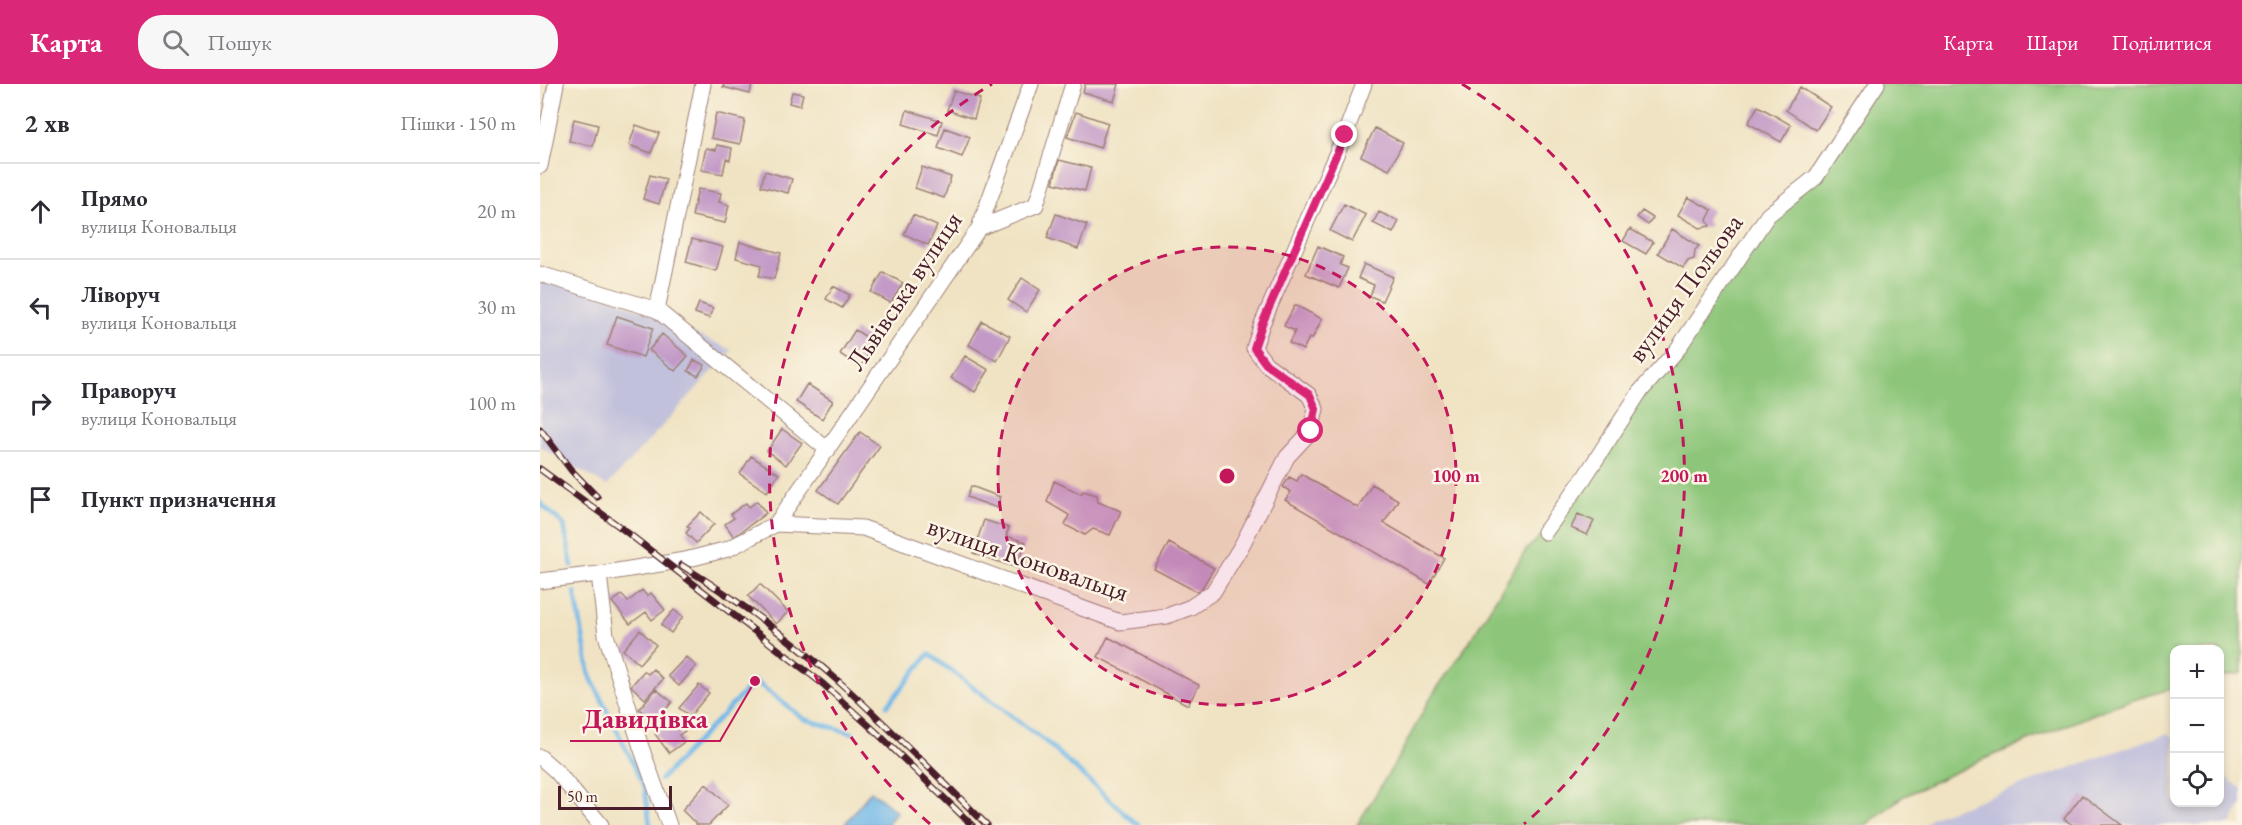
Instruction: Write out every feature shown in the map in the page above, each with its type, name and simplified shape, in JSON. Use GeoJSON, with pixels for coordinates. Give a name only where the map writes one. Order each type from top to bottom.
{"type":"FeatureCollection","features":[{"type":"Feature","properties":{"kind":"street"},"geometry":{"type":"LineString","coordinates":[[540,165],[556,84]]}},
{"type":"Feature","properties":{"kind":"street"},"geometry":{"type":"LineString","coordinates":[[657,310],[703,84]]}},
{"type":"Feature","properties":{"kind":"street","name":"Львівська вулиця"},"geometry":{"type":"LineString","coordinates":[[776,524],[979,228],[1031,84]]}},
{"type":"Feature","properties":{"kind":"street"},"geometry":{"type":"LineString","coordinates":[[979,228],[1036,205],[1074,84]]}},
{"type":"Feature","properties":{"kind":"street","name":"вулиця Коновальця"},"geometry":{"type":"LineString","coordinates":[[776,524],[863,528],[1120,622],[1167,616],[1191,607],[1213,592],[1242,545],[1287,458],[1311,431],[1316,409],[1310,395],[1266,364],[1254,348],[1262,324],[1345,135],[1364,84]]}},
{"type":"Feature","properties":{"kind":"street","name":"вулиця Польова"},"geometry":{"type":"LineString","coordinates":[[1545,532],[1584,478],[1639,393],[1677,350],[1768,215],[1816,177],[1877,84]]}},
{"type":"Feature","properties":{"kind":"street"},"geometry":{"type":"LineString","coordinates":[[540,274],[657,310],[828,450]]}},
{"type":"Feature","properties":{"kind":"street"},"geometry":{"type":"LineString","coordinates":[[540,581],[685,560],[728,549],[776,524]]}},
{"type":"Feature","properties":{"kind":"street"},"geometry":{"type":"LineString","coordinates":[[598,574],[606,635],[641,747],[669,825]]}},
{"type":"Feature","properties":{"kind":"street"},"geometry":{"type":"LineString","coordinates":[[540,757],[556,772],[601,825]]}},
{"type":"Feature","properties":{"kind":"shaded area"},"geometry":{"type":"Polygon","coordinates":[[[540,266],[732,350],[607,486],[540,446],[540,266]]]}},
{"type":"Feature","properties":{"kind":"shaded area"},"geometry":{"type":"Polygon","coordinates":[[[2168,733],[2170,735],[2170,807],[2224,807],[2224,775],[2242,789],[2242,805],[2230,825],[1925,825],[1932,817],[2168,733]]]}},
{"type":"Feature","properties":{"kind":"green space"},"geometry":{"type":"Polygon","coordinates":[[[1877,84],[2242,84],[2242,673],[2224,676],[2224,645],[2170,645],[2170,689],[2116,705],[1979,761],[1902,797],[1866,825],[1357,825],[1398,758],[1431,697],[1468,644],[1526,550],[1545,532],[1768,215],[1816,177],[1877,84]]]}},
{"type":"Feature","properties":{"kind":"water"},"geometry":{"type":"Polygon","coordinates":[[[871,791],[897,812],[886,825],[844,825],[871,791]]]}},
{"type":"Feature","properties":{"kind":"building"},"geometry":{"type":"Polygon","coordinates":[[[724,84],[752,84],[750,94],[723,87],[724,84]]]}},
{"type":"Feature","properties":{"kind":"building"},"geometry":{"type":"Polygon","coordinates":[[[1085,84],[1119,84],[1114,101],[1083,92],[1085,84]]]}},
{"type":"Feature","properties":{"kind":"building"},"geometry":{"type":"Polygon","coordinates":[[[1800,87],[1831,107],[1816,130],[1786,110],[1800,87]]]}},
{"type":"Feature","properties":{"kind":"building"},"geometry":{"type":"Polygon","coordinates":[[[954,91],[980,99],[974,119],[947,110],[954,91]]]}},
{"type":"Feature","properties":{"kind":"building"},"geometry":{"type":"Polygon","coordinates":[[[792,92],[803,94],[800,106],[789,103],[792,92]]]}},
{"type":"Feature","properties":{"kind":"building"},"geometry":{"type":"Polygon","coordinates":[[[1758,106],[1791,125],[1781,142],[1748,123],[1758,106]]]}},
{"type":"Feature","properties":{"kind":"building"},"geometry":{"type":"Polygon","coordinates":[[[907,110],[942,121],[938,135],[903,124],[907,110]]]}},
{"type":"Feature","properties":{"kind":"building"},"geometry":{"type":"Polygon","coordinates":[[[1076,112],[1108,123],[1100,148],[1067,137],[1076,112]]]}},
{"type":"Feature","properties":{"kind":"building"},"geometry":{"type":"Polygon","coordinates":[[[716,113],[745,120],[740,144],[711,138],[716,113]]]}},
{"type":"Feature","properties":{"kind":"building"},"geometry":{"type":"Polygon","coordinates":[[[574,119],[598,125],[593,146],[569,141],[574,119]]]}},
{"type":"Feature","properties":{"kind":"building"},"geometry":{"type":"Polygon","coordinates":[[[636,125],[659,133],[651,153],[629,145],[636,125]]]}},
{"type":"Feature","properties":{"kind":"building"},"geometry":{"type":"Polygon","coordinates":[[[945,128],[970,137],[962,157],[938,148],[945,128]]]}},
{"type":"Feature","properties":{"kind":"building"},"geometry":{"type":"Polygon","coordinates":[[[1375,128],[1403,143],[1389,170],[1361,156],[1375,128]]]}},
{"type":"Feature","properties":{"kind":"building"},"geometry":{"type":"Polygon","coordinates":[[[717,145],[732,148],[730,160],[726,159],[723,174],[701,170],[706,148],[716,150],[717,145]]]}},
{"type":"Feature","properties":{"kind":"building"},"geometry":{"type":"Polygon","coordinates":[[[1059,160],[1091,168],[1085,191],[1053,183],[1059,160]]]}},
{"type":"Feature","properties":{"kind":"building"},"geometry":{"type":"Polygon","coordinates":[[[922,167],[951,177],[944,198],[915,188],[922,167]]]}},
{"type":"Feature","properties":{"kind":"building"},"geometry":{"type":"Polygon","coordinates":[[[765,171],[792,179],[788,193],[761,186],[765,171]]]}},
{"type":"Feature","properties":{"kind":"building"},"geometry":{"type":"Polygon","coordinates":[[[650,175],[666,179],[659,204],[643,199],[650,175]]]}},
{"type":"Feature","properties":{"kind":"building"},"geometry":{"type":"Polygon","coordinates":[[[698,189],[721,193],[719,202],[729,205],[725,223],[692,216],[698,189]]]}},
{"type":"Feature","properties":{"kind":"building"},"geometry":{"type":"Polygon","coordinates":[[[1688,197],[1712,210],[1707,220],[1710,226],[1700,228],[1678,215],[1688,197]]]}},
{"type":"Feature","properties":{"kind":"building"},"geometry":{"type":"Polygon","coordinates":[[[1344,204],[1366,215],[1352,242],[1330,231],[1344,204]]]}},
{"type":"Feature","properties":{"kind":"building"},"geometry":{"type":"Polygon","coordinates":[[[1642,211],[1653,218],[1648,225],[1637,217],[1642,211]]]}},
{"type":"Feature","properties":{"kind":"building"},"geometry":{"type":"Polygon","coordinates":[[[1379,212],[1399,221],[1393,233],[1373,223],[1379,212]]]}},
{"type":"Feature","properties":{"kind":"building"},"geometry":{"type":"Polygon","coordinates":[[[1056,214],[1087,225],[1078,249],[1047,238],[1056,214]]]}},
{"type":"Feature","properties":{"kind":"building"},"geometry":{"type":"Polygon","coordinates":[[[913,215],[937,226],[928,245],[904,234],[913,215]]]}},
{"type":"Feature","properties":{"kind":"building"},"geometry":{"type":"Polygon","coordinates":[[[1630,229],[1653,242],[1646,254],[1623,241],[1630,229]]]}},
{"type":"Feature","properties":{"kind":"building"},"geometry":{"type":"Polygon","coordinates":[[[1672,229],[1699,246],[1695,250],[1694,259],[1688,261],[1683,268],[1658,253],[1672,229]]]}},
{"type":"Feature","properties":{"kind":"building"},"geometry":{"type":"Polygon","coordinates":[[[692,239],[723,247],[716,271],[686,262],[692,239]]]}},
{"type":"Feature","properties":{"kind":"building"},"geometry":{"type":"Polygon","coordinates":[[[740,242],[781,253],[774,279],[759,276],[762,265],[736,258],[740,242]]]}},
{"type":"Feature","properties":{"kind":"building"},"geometry":{"type":"Polygon","coordinates":[[[1318,246],[1343,257],[1340,265],[1348,268],[1339,288],[1306,274],[1318,246]]]}},
{"type":"Feature","properties":{"kind":"building"},"geometry":{"type":"Polygon","coordinates":[[[1364,264],[1393,277],[1382,301],[1370,296],[1374,285],[1358,278],[1364,264]]]}},
{"type":"Feature","properties":{"kind":"building"},"geometry":{"type":"Polygon","coordinates":[[[883,272],[903,283],[891,303],[871,292],[883,272]]]}},
{"type":"Feature","properties":{"kind":"building"},"geometry":{"type":"Polygon","coordinates":[[[1022,278],[1040,290],[1026,312],[1008,300],[1022,278]]]}},
{"type":"Feature","properties":{"kind":"building"},"geometry":{"type":"Polygon","coordinates":[[[833,286],[850,295],[842,308],[826,299],[833,286]]]}},
{"type":"Feature","properties":{"kind":"building"},"geometry":{"type":"Polygon","coordinates":[[[699,303],[713,308],[709,318],[695,313],[699,303]]]}},
{"type":"Feature","properties":{"kind":"building"},"geometry":{"type":"Polygon","coordinates":[[[1295,305],[1322,319],[1312,339],[1309,338],[1303,350],[1289,343],[1295,331],[1284,326],[1295,305]]]}},
{"type":"Feature","properties":{"kind":"building"},"geometry":{"type":"Polygon","coordinates":[[[617,316],[653,328],[643,357],[607,345],[617,316]]]}},
{"type":"Feature","properties":{"kind":"building"},"geometry":{"type":"Polygon","coordinates":[[[982,321],[1010,336],[997,361],[969,345],[982,321]]]}},
{"type":"Feature","properties":{"kind":"building"},"geometry":{"type":"Polygon","coordinates":[[[855,330],[876,343],[860,367],[840,354],[855,330]]]}},
{"type":"Feature","properties":{"kind":"building"},"geometry":{"type":"Polygon","coordinates":[[[662,334],[688,356],[675,371],[649,350],[662,334]]]}},
{"type":"Feature","properties":{"kind":"building"},"geometry":{"type":"Polygon","coordinates":[[[965,356],[989,370],[975,392],[951,378],[965,356]]]}},
{"type":"Feature","properties":{"kind":"building"},"geometry":{"type":"Polygon","coordinates":[[[694,360],[705,365],[698,376],[688,371],[694,360]]]}},
{"type":"Feature","properties":{"kind":"building"},"geometry":{"type":"Polygon","coordinates":[[[807,384],[833,401],[822,419],[796,402],[807,384]]]}},
{"type":"Feature","properties":{"kind":"building"},"geometry":{"type":"Polygon","coordinates":[[[782,429],[802,443],[786,465],[767,451],[782,429]]]}},
{"type":"Feature","properties":{"kind":"building"},"geometry":{"type":"Polygon","coordinates":[[[860,432],[880,446],[838,504],[818,490],[860,432]]]}},
{"type":"Feature","properties":{"kind":"building"},"geometry":{"type":"Polygon","coordinates":[[[751,456],[779,474],[767,492],[740,474],[751,456]]]}},
{"type":"Feature","properties":{"kind":"building"},"geometry":{"type":"Polygon","coordinates":[[[1301,474],[1358,508],[1372,484],[1398,500],[1384,523],[1444,558],[1429,584],[1285,500],[1291,492],[1283,487],[1289,477],[1297,481],[1301,474]]]}},
{"type":"Feature","properties":{"kind":"building"},"geometry":{"type":"Polygon","coordinates":[[[1054,481],[1081,494],[1083,491],[1097,495],[1098,502],[1121,511],[1110,535],[1093,529],[1085,535],[1065,525],[1069,515],[1047,502],[1054,481]]]}},
{"type":"Feature","properties":{"kind":"building"},"geometry":{"type":"Polygon","coordinates":[[[971,486],[1000,497],[997,508],[967,497],[971,486]]]}},
{"type":"Feature","properties":{"kind":"building"},"geometry":{"type":"Polygon","coordinates":[[[757,501],[766,513],[734,537],[725,524],[734,518],[731,514],[746,503],[749,507],[757,501]]]}},
{"type":"Feature","properties":{"kind":"building"},"geometry":{"type":"Polygon","coordinates":[[[701,512],[714,524],[696,543],[686,533],[690,528],[687,526],[701,512]]]}},
{"type":"Feature","properties":{"kind":"building"},"geometry":{"type":"Polygon","coordinates":[[[1578,514],[1594,521],[1587,535],[1571,528],[1578,514]]]}},
{"type":"Feature","properties":{"kind":"building"},"geometry":{"type":"Polygon","coordinates":[[[984,520],[1009,528],[1006,536],[1026,542],[1017,568],[973,553],[984,520]]]}},
{"type":"Feature","properties":{"kind":"building"},"geometry":{"type":"Polygon","coordinates":[[[1169,543],[1214,568],[1199,593],[1154,569],[1169,543]]]}},
{"type":"Feature","properties":{"kind":"building"},"geometry":{"type":"Polygon","coordinates":[[[760,584],[788,612],[776,624],[748,596],[760,584]]]}},
{"type":"Feature","properties":{"kind":"building"},"geometry":{"type":"Polygon","coordinates":[[[642,590],[647,596],[651,593],[665,610],[652,620],[646,612],[630,624],[612,602],[622,595],[628,602],[642,590]]]}},
{"type":"Feature","properties":{"kind":"building"},"geometry":{"type":"Polygon","coordinates":[[[674,610],[683,617],[671,633],[661,625],[674,610]]]}},
{"type":"Feature","properties":{"kind":"building"},"geometry":{"type":"Polygon","coordinates":[[[640,630],[656,645],[639,664],[623,650],[640,630]]]}},
{"type":"Feature","properties":{"kind":"building"},"geometry":{"type":"Polygon","coordinates":[[[1108,637],[1199,685],[1188,705],[1098,657],[1108,637]]]}},
{"type":"Feature","properties":{"kind":"building"},"geometry":{"type":"Polygon","coordinates":[[[686,657],[696,666],[679,686],[668,676],[686,657]]]}},
{"type":"Feature","properties":{"kind":"building"},"geometry":{"type":"Polygon","coordinates":[[[653,669],[663,679],[645,699],[631,686],[644,671],[648,674],[653,669]]]}},
{"type":"Feature","properties":{"kind":"building"},"geometry":{"type":"Polygon","coordinates":[[[699,685],[709,693],[690,716],[679,708],[699,685]]]}},
{"type":"Feature","properties":{"kind":"building"},"geometry":{"type":"Polygon","coordinates":[[[656,689],[672,702],[655,722],[639,709],[656,689]]]}},
{"type":"Feature","properties":{"kind":"building"},"geometry":{"type":"Polygon","coordinates":[[[676,718],[685,731],[679,735],[684,742],[669,753],[655,734],[676,718]]]}},
{"type":"Feature","properties":{"kind":"building"},"geometry":{"type":"Polygon","coordinates":[[[706,784],[728,805],[709,825],[697,825],[682,810],[706,784]]]}},
{"type":"Feature","properties":{"kind":"building"},"geometry":{"type":"Polygon","coordinates":[[[2082,795],[2122,825],[2073,825],[2064,819],[2082,795]]]}},
{"type":"Feature","properties":{"kind":"waterway"},"geometry":{"type":"LineString","coordinates":[[540,503],[564,525],[572,566]]}},
{"type":"Feature","properties":{"kind":"waterway"},"geometry":{"type":"LineString","coordinates":[[575,592],[590,676],[647,791]]}},
{"type":"Feature","properties":{"kind":"waterway"},"geometry":{"type":"LineString","coordinates":[[887,706],[929,654],[1046,742],[1138,825]]}},
{"type":"Feature","properties":{"kind":"waterway"},"geometry":{"type":"LineString","coordinates":[[660,780],[755,681],[804,719],[852,733]]}},
{"type":"Feature","properties":{"kind":"waterway"},"geometry":{"type":"LineString","coordinates":[[645,791],[650,825]]}},
{"type":"Feature","properties":{"kind":"railway"},"geometry":{"type":"LineString","coordinates":[[540,429],[571,470],[597,497]]}},
{"type":"Feature","properties":{"kind":"railway"},"geometry":{"type":"LineString","coordinates":[[540,469],[620,527],[823,684],[972,825]]}},
{"type":"Feature","properties":{"kind":"railway"},"geometry":{"type":"LineString","coordinates":[[681,565],[724,593],[807,654],[882,722],[987,825]]}},
{"type":"Feature","properties":{"kind":"place","name":"Давидівка"},"geometry":{"type":"Point","coordinates":[755,681]}},
{"type":"Feature","properties":{"kind":"route"},"geometry":{"type":"LineString","coordinates":[[1311,431],[1316,409],[1310,395],[1266,364],[1254,348],[1262,324],[1345,135]]}}]}
